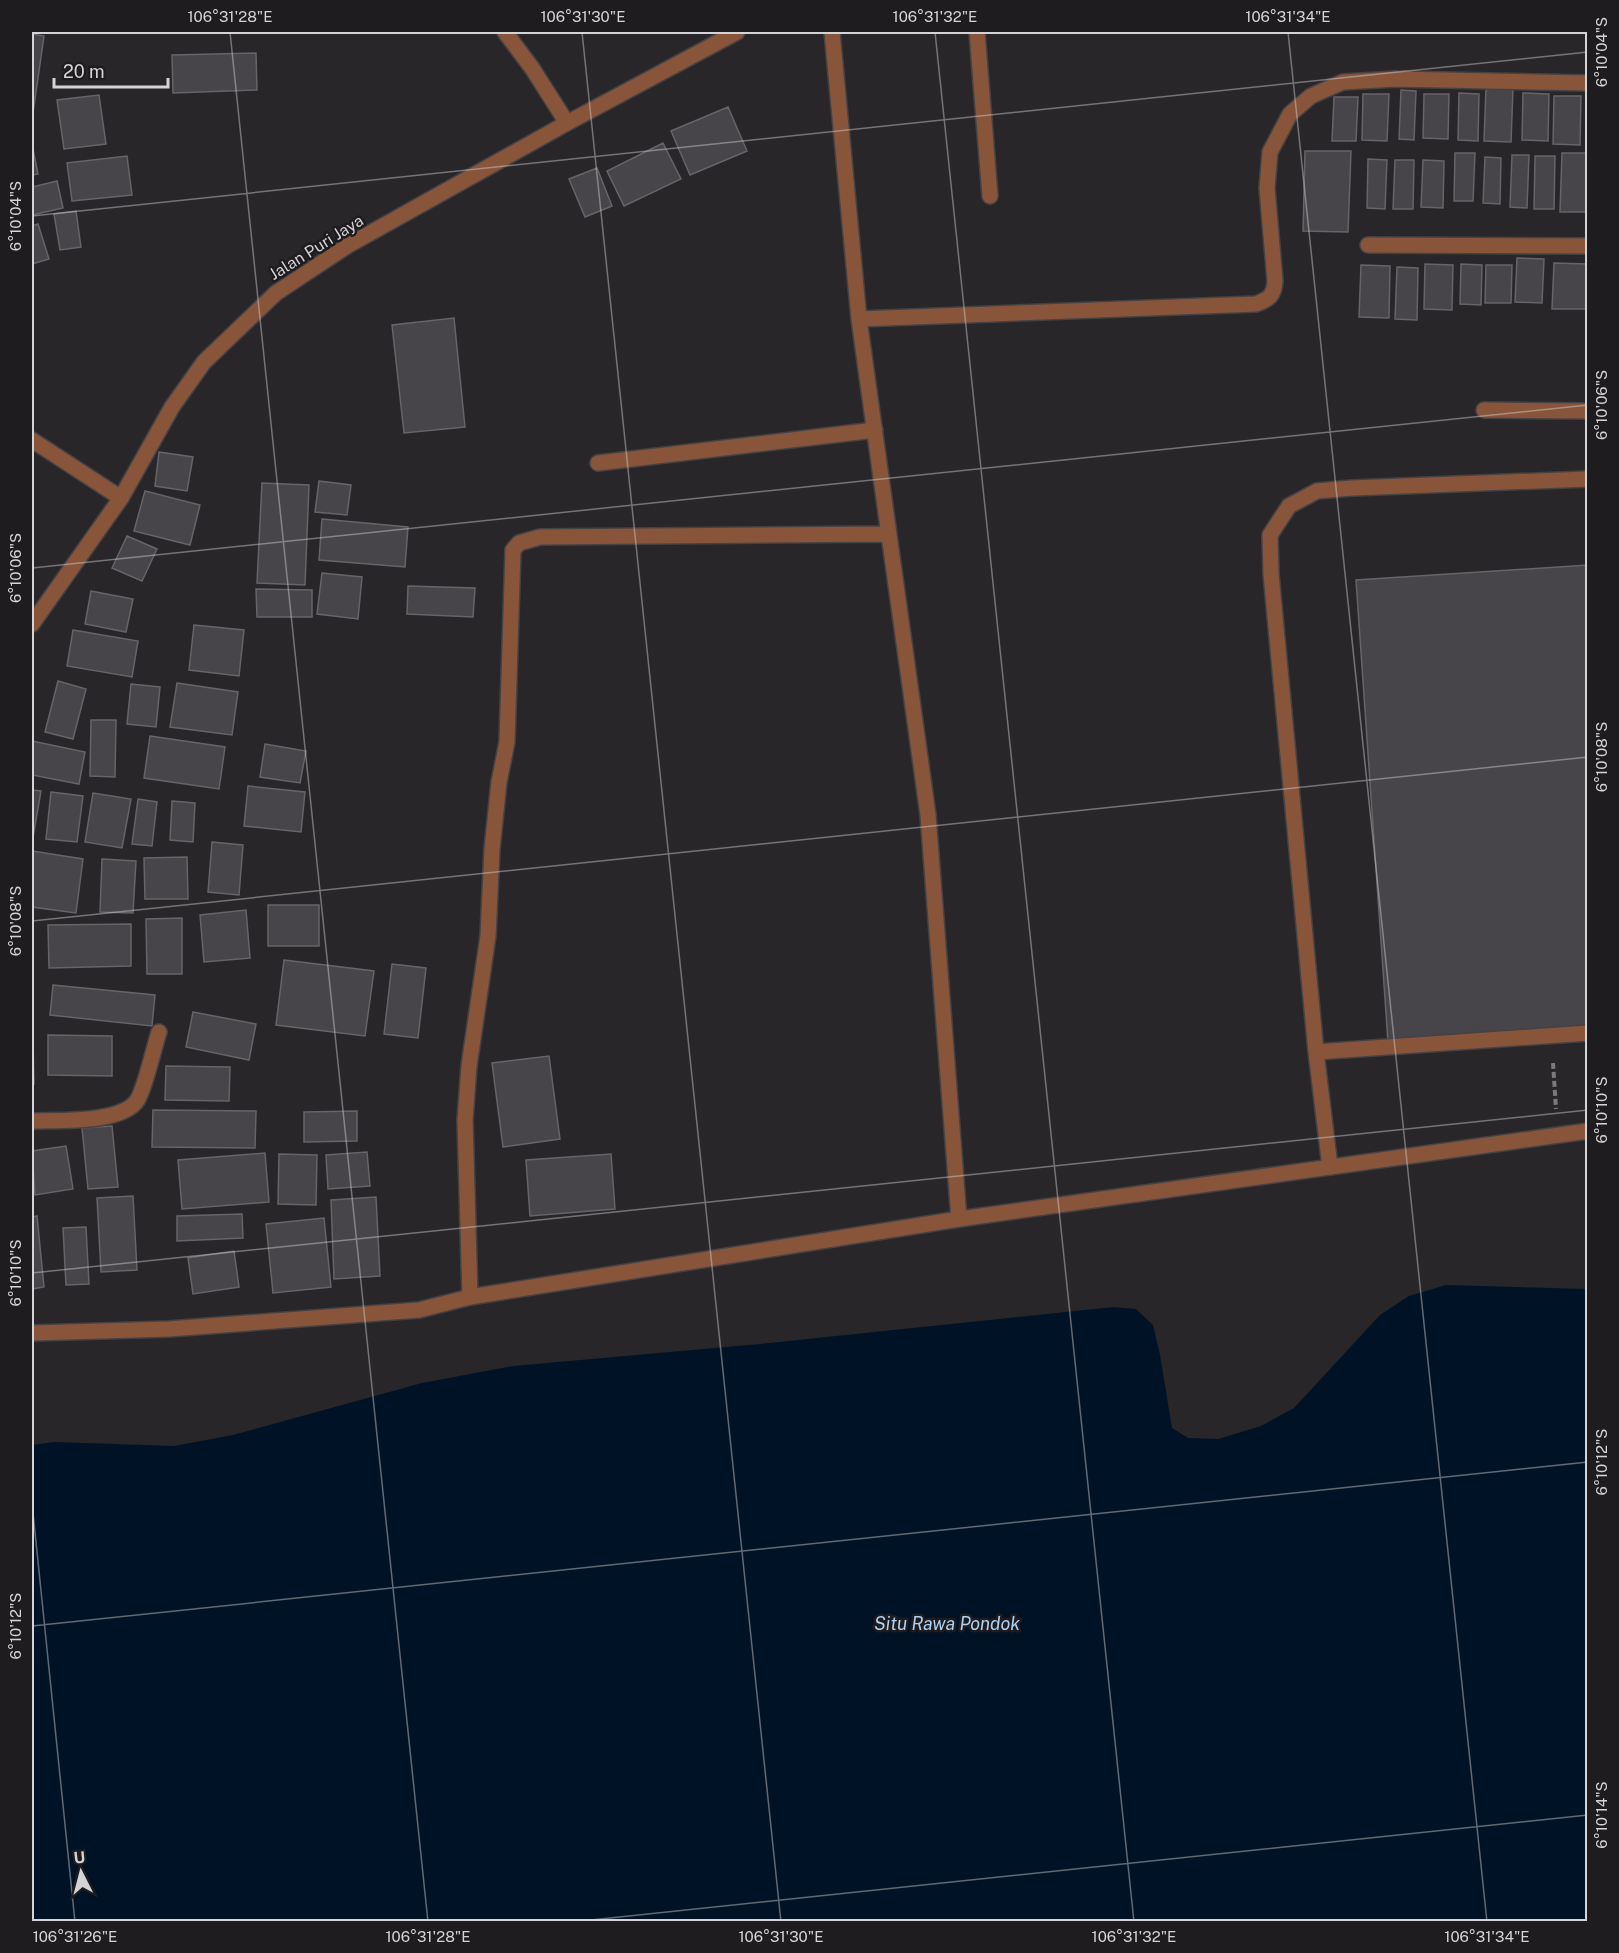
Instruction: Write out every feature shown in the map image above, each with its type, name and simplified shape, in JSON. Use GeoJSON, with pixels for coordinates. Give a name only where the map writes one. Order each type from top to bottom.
{"type":"FeatureCollection","features":[{"type":"Feature","properties":{"kind":"street"},"geometry":{"type":"LineString","coordinates":[[505,32],[532,68],[567,123]]}},
{"type":"Feature","properties":{"kind":"street","name":"Jalan Puri Jaya"},"geometry":{"type":"LineString","coordinates":[[32,624],[121,498],[172,407],[204,362],[276,293],[347,246],[567,123],[737,32]]}},
{"type":"Feature","properties":{"kind":"street"},"geometry":{"type":"LineString","coordinates":[[832,32],[859,319],[928,815],[959,1219]]}},
{"type":"Feature","properties":{"kind":"street"},"geometry":{"type":"LineString","coordinates":[[976,32],[990,196]]}},
{"type":"Feature","properties":{"kind":"street"},"geometry":{"type":"LineString","coordinates":[[859,319],[1256,304],[1269,299],[1274,291],[1267,188],[1270,152],[1290,114],[1311,96],[1343,82],[1396,79],[1587,83]]}},
{"type":"Feature","properties":{"kind":"street"},"geometry":{"type":"LineString","coordinates":[[1368,245],[1587,246]]}},
{"type":"Feature","properties":{"kind":"street"},"geometry":{"type":"LineString","coordinates":[[1484,410],[1587,411]]}},
{"type":"Feature","properties":{"kind":"street"},"geometry":{"type":"LineString","coordinates":[[598,463],[875,430]]}},
{"type":"Feature","properties":{"kind":"street"},"geometry":{"type":"LineString","coordinates":[[32,440],[121,498]]}},
{"type":"Feature","properties":{"kind":"street"},"geometry":{"type":"LineString","coordinates":[[1330,1167],[1316,1052],[1271,574],[1270,535],[1289,506],[1317,491],[1587,479]]}},
{"type":"Feature","properties":{"kind":"street"},"geometry":{"type":"LineString","coordinates":[[470,1297],[465,1120],[488,936],[492,849],[498,793],[507,742],[513,550],[519,543],[540,537],[888,534]]}},
{"type":"Feature","properties":{"kind":"street"},"geometry":{"type":"LineString","coordinates":[[32,1121],[98,1118],[122,1113],[137,1101],[159,1032]]}},
{"type":"Feature","properties":{"kind":"street"},"geometry":{"type":"LineString","coordinates":[[1316,1052],[1587,1033]]}},
{"type":"Feature","properties":{"kind":"street"},"geometry":{"type":"LineString","coordinates":[[32,1333],[170,1329],[419,1310],[470,1297],[959,1219],[1587,1131]]}},
{"type":"Feature","properties":{"kind":"path"},"geometry":{"type":"LineString","coordinates":[[1550,1035],[1558,1135]]}},
{"type":"Feature","properties":{"kind":"water","name":"Situ Rawa Pondok"},"geometry":{"type":"Polygon","coordinates":[[[1446,1285],[1587,1289],[1587,1921],[32,1921],[32,1445],[55,1442],[174,1446],[233,1435],[422,1383],[513,1366],[760,1344],[1113,1307],[1136,1309],[1153,1325],[1172,1428],[1188,1438],[1218,1439],[1261,1426],[1294,1408],[1380,1315],[1409,1296],[1446,1285]]]}},
{"type":"Feature","properties":{"kind":"building"},"geometry":{"type":"Polygon","coordinates":[[[32,34],[44,36],[32,120],[32,34]]]}},
{"type":"Feature","properties":{"kind":"building"},"geometry":{"type":"Polygon","coordinates":[[[256,53],[257,90],[173,93],[172,55],[256,53]]]}},
{"type":"Feature","properties":{"kind":"building"},"geometry":{"type":"Polygon","coordinates":[[[1486,88],[1513,89],[1511,142],[1484,141],[1486,88]]]}},
{"type":"Feature","properties":{"kind":"building"},"geometry":{"type":"Polygon","coordinates":[[[1401,90],[1416,91],[1414,140],[1399,139],[1401,90]]]}},
{"type":"Feature","properties":{"kind":"building"},"geometry":{"type":"Polygon","coordinates":[[[1459,93],[1479,94],[1478,141],[1458,140],[1459,93]]]}},
{"type":"Feature","properties":{"kind":"building"},"geometry":{"type":"Polygon","coordinates":[[[1523,93],[1549,94],[1548,141],[1522,140],[1523,93]]]}},
{"type":"Feature","properties":{"kind":"building"},"geometry":{"type":"Polygon","coordinates":[[[1363,94],[1389,94],[1387,141],[1362,140],[1363,94]]]}},
{"type":"Feature","properties":{"kind":"building"},"geometry":{"type":"Polygon","coordinates":[[[1424,94],[1449,94],[1448,139],[1423,138],[1424,94]]]}},
{"type":"Feature","properties":{"kind":"building"},"geometry":{"type":"Polygon","coordinates":[[[99,95],[106,144],[64,149],[57,100],[99,95]]]}},
{"type":"Feature","properties":{"kind":"building"},"geometry":{"type":"Polygon","coordinates":[[[1554,96],[1581,96],[1580,145],[1553,144],[1554,96]]]}},
{"type":"Feature","properties":{"kind":"building"},"geometry":{"type":"Polygon","coordinates":[[[1334,97],[1358,97],[1356,141],[1332,141],[1334,97]]]}},
{"type":"Feature","properties":{"kind":"building"},"geometry":{"type":"Polygon","coordinates":[[[728,107],[747,151],[690,175],[671,131],[728,107]]]}},
{"type":"Feature","properties":{"kind":"building"},"geometry":{"type":"Polygon","coordinates":[[[663,143],[681,179],[624,206],[607,171],[663,143]]]}},
{"type":"Feature","properties":{"kind":"building"},"geometry":{"type":"Polygon","coordinates":[[[32,144],[38,174],[32,175],[32,144]]]}},
{"type":"Feature","properties":{"kind":"building"},"geometry":{"type":"Polygon","coordinates":[[[1305,151],[1351,151],[1348,232],[1303,231],[1305,151]]]}},
{"type":"Feature","properties":{"kind":"building"},"geometry":{"type":"Polygon","coordinates":[[[1455,153],[1475,153],[1473,201],[1454,201],[1455,153]]]}},
{"type":"Feature","properties":{"kind":"building"},"geometry":{"type":"Polygon","coordinates":[[[1562,153],[1588,153],[1586,212],[1560,212],[1562,153]]]}},
{"type":"Feature","properties":{"kind":"building"},"geometry":{"type":"Polygon","coordinates":[[[1512,155],[1529,155],[1527,208],[1510,207],[1512,155]]]}},
{"type":"Feature","properties":{"kind":"building"},"geometry":{"type":"Polygon","coordinates":[[[127,156],[132,195],[72,201],[67,163],[127,156]]]}},
{"type":"Feature","properties":{"kind":"building"},"geometry":{"type":"Polygon","coordinates":[[[1535,156],[1555,156],[1554,209],[1534,209],[1535,156]]]}},
{"type":"Feature","properties":{"kind":"building"},"geometry":{"type":"Polygon","coordinates":[[[1485,157],[1501,158],[1500,204],[1483,203],[1485,157]]]}},
{"type":"Feature","properties":{"kind":"building"},"geometry":{"type":"Polygon","coordinates":[[[1368,159],[1387,160],[1385,209],[1367,208],[1368,159]]]}},
{"type":"Feature","properties":{"kind":"building"},"geometry":{"type":"Polygon","coordinates":[[[1395,160],[1414,160],[1413,209],[1393,209],[1395,160]]]}},
{"type":"Feature","properties":{"kind":"building"},"geometry":{"type":"Polygon","coordinates":[[[1423,160],[1444,161],[1443,208],[1421,207],[1423,160]]]}},
{"type":"Feature","properties":{"kind":"building"},"geometry":{"type":"Polygon","coordinates":[[[597,168],[612,206],[585,217],[569,179],[597,168]]]}},
{"type":"Feature","properties":{"kind":"building"},"geometry":{"type":"Polygon","coordinates":[[[57,181],[63,208],[32,215],[32,187],[57,181]]]}},
{"type":"Feature","properties":{"kind":"building"},"geometry":{"type":"Polygon","coordinates":[[[76,211],[81,247],[60,250],[54,214],[76,211]]]}},
{"type":"Feature","properties":{"kind":"building"},"geometry":{"type":"Polygon","coordinates":[[[38,224],[49,259],[32,264],[32,226],[38,224]]]}},
{"type":"Feature","properties":{"kind":"building"},"geometry":{"type":"Polygon","coordinates":[[[1517,258],[1544,259],[1542,303],[1515,302],[1517,258]]]}},
{"type":"Feature","properties":{"kind":"building"},"geometry":{"type":"Polygon","coordinates":[[[1554,263],[1588,264],[1588,309],[1552,309],[1554,263]]]}},
{"type":"Feature","properties":{"kind":"building"},"geometry":{"type":"Polygon","coordinates":[[[1425,264],[1453,265],[1452,310],[1424,309],[1425,264]]]}},
{"type":"Feature","properties":{"kind":"building"},"geometry":{"type":"Polygon","coordinates":[[[1461,264],[1482,265],[1481,305],[1460,304],[1461,264]]]}},
{"type":"Feature","properties":{"kind":"building"},"geometry":{"type":"Polygon","coordinates":[[[1361,265],[1390,266],[1389,318],[1359,317],[1361,265]]]}},
{"type":"Feature","properties":{"kind":"building"},"geometry":{"type":"Polygon","coordinates":[[[1486,265],[1512,265],[1511,303],[1485,303],[1486,265]]]}},
{"type":"Feature","properties":{"kind":"building"},"geometry":{"type":"Polygon","coordinates":[[[1397,267],[1418,268],[1417,320],[1395,319],[1397,267]]]}},
{"type":"Feature","properties":{"kind":"building"},"geometry":{"type":"Polygon","coordinates":[[[454,318],[465,427],[404,433],[392,325],[454,318]]]}},
{"type":"Feature","properties":{"kind":"building"},"geometry":{"type":"Polygon","coordinates":[[[159,452],[193,457],[187,491],[155,486],[159,452]]]}},
{"type":"Feature","properties":{"kind":"building"},"geometry":{"type":"Polygon","coordinates":[[[319,481],[351,485],[347,515],[315,512],[319,481]]]}},
{"type":"Feature","properties":{"kind":"building"},"geometry":{"type":"Polygon","coordinates":[[[262,483],[309,485],[305,585],[257,583],[262,483]]]}},
{"type":"Feature","properties":{"kind":"building"},"geometry":{"type":"Polygon","coordinates":[[[145,491],[200,505],[190,545],[134,531],[145,491]]]}},
{"type":"Feature","properties":{"kind":"building"},"geometry":{"type":"Polygon","coordinates":[[[322,519],[408,527],[405,567],[319,560],[322,519]]]}},
{"type":"Feature","properties":{"kind":"building"},"geometry":{"type":"Polygon","coordinates":[[[127,536],[157,549],[142,581],[112,568],[127,536]]]}},
{"type":"Feature","properties":{"kind":"building"},"geometry":{"type":"Polygon","coordinates":[[[1588,565],[1588,1029],[1388,1042],[1356,580],[1588,565]]]}},
{"type":"Feature","properties":{"kind":"building"},"geometry":{"type":"Polygon","coordinates":[[[322,573],[362,577],[358,619],[317,614],[322,573]]]}},
{"type":"Feature","properties":{"kind":"building"},"geometry":{"type":"Polygon","coordinates":[[[408,586],[475,588],[473,617],[407,614],[408,586]]]}},
{"type":"Feature","properties":{"kind":"building"},"geometry":{"type":"Polygon","coordinates":[[[256,589],[312,590],[312,617],[257,617],[256,589]]]}},
{"type":"Feature","properties":{"kind":"building"},"geometry":{"type":"Polygon","coordinates":[[[91,591],[133,599],[126,632],[85,624],[91,591]]]}},
{"type":"Feature","properties":{"kind":"building"},"geometry":{"type":"Polygon","coordinates":[[[194,625],[244,630],[239,676],[189,670],[194,625]]]}},
{"type":"Feature","properties":{"kind":"building"},"geometry":{"type":"Polygon","coordinates":[[[73,630],[138,641],[132,677],[67,666],[73,630]]]}},
{"type":"Feature","properties":{"kind":"building"},"geometry":{"type":"Polygon","coordinates":[[[58,681],[86,689],[73,739],[45,732],[58,681]]]}},
{"type":"Feature","properties":{"kind":"building"},"geometry":{"type":"Polygon","coordinates":[[[177,683],[238,692],[232,735],[170,727],[177,683]]]}},
{"type":"Feature","properties":{"kind":"building"},"geometry":{"type":"Polygon","coordinates":[[[131,684],[160,687],[156,727],[127,724],[131,684]]]}},
{"type":"Feature","properties":{"kind":"building"},"geometry":{"type":"Polygon","coordinates":[[[91,720],[116,720],[115,777],[90,776],[91,720]]]}},
{"type":"Feature","properties":{"kind":"building"},"geometry":{"type":"Polygon","coordinates":[[[150,736],[225,747],[219,789],[144,778],[150,736]]]}},
{"type":"Feature","properties":{"kind":"building"},"geometry":{"type":"Polygon","coordinates":[[[32,741],[85,752],[79,784],[32,775],[32,741]]]}},
{"type":"Feature","properties":{"kind":"building"},"geometry":{"type":"Polygon","coordinates":[[[265,744],[306,751],[300,783],[260,777],[265,744]]]}},
{"type":"Feature","properties":{"kind":"building"},"geometry":{"type":"Polygon","coordinates":[[[248,786],[305,792],[301,832],[244,826],[248,786]]]}},
{"type":"Feature","properties":{"kind":"building"},"geometry":{"type":"Polygon","coordinates":[[[32,790],[41,791],[32,843],[32,790]]]}},
{"type":"Feature","properties":{"kind":"building"},"geometry":{"type":"Polygon","coordinates":[[[51,792],[83,796],[77,842],[46,839],[51,792]]]}},
{"type":"Feature","properties":{"kind":"building"},"geometry":{"type":"Polygon","coordinates":[[[93,793],[131,799],[122,848],[85,842],[93,793]]]}},
{"type":"Feature","properties":{"kind":"building"},"geometry":{"type":"Polygon","coordinates":[[[138,799],[157,802],[152,846],[132,844],[138,799]]]}},
{"type":"Feature","properties":{"kind":"building"},"geometry":{"type":"Polygon","coordinates":[[[172,801],[195,803],[193,842],[170,840],[172,801]]]}},
{"type":"Feature","properties":{"kind":"building"},"geometry":{"type":"Polygon","coordinates":[[[212,842],[243,845],[239,895],[208,892],[212,842]]]}},
{"type":"Feature","properties":{"kind":"building"},"geometry":{"type":"Polygon","coordinates":[[[32,851],[83,859],[76,913],[32,907],[32,851]]]}},
{"type":"Feature","properties":{"kind":"building"},"geometry":{"type":"Polygon","coordinates":[[[187,857],[188,899],[145,899],[144,858],[187,857]]]}},
{"type":"Feature","properties":{"kind":"building"},"geometry":{"type":"Polygon","coordinates":[[[102,859],[136,861],[133,913],[100,912],[102,859]]]}},
{"type":"Feature","properties":{"kind":"building"},"geometry":{"type":"Polygon","coordinates":[[[268,905],[319,905],[319,946],[268,946],[268,905]]]}},
{"type":"Feature","properties":{"kind":"building"},"geometry":{"type":"Polygon","coordinates":[[[246,910],[250,958],[204,962],[200,915],[246,910]]]}},
{"type":"Feature","properties":{"kind":"building"},"geometry":{"type":"Polygon","coordinates":[[[182,918],[182,974],[147,974],[146,919],[182,918]]]}},
{"type":"Feature","properties":{"kind":"building"},"geometry":{"type":"Polygon","coordinates":[[[131,924],[131,966],[49,968],[48,925],[131,924]]]}},
{"type":"Feature","properties":{"kind":"building"},"geometry":{"type":"Polygon","coordinates":[[[284,960],[374,971],[365,1036],[276,1025],[284,960]]]}},
{"type":"Feature","properties":{"kind":"building"},"geometry":{"type":"Polygon","coordinates":[[[392,964],[426,968],[418,1038],[384,1034],[392,964]]]}},
{"type":"Feature","properties":{"kind":"building"},"geometry":{"type":"Polygon","coordinates":[[[53,985],[155,995],[152,1026],[50,1015],[53,985]]]}},
{"type":"Feature","properties":{"kind":"building"},"geometry":{"type":"Polygon","coordinates":[[[32,992],[34,1084],[32,1084],[32,992]]]}},
{"type":"Feature","properties":{"kind":"building"},"geometry":{"type":"Polygon","coordinates":[[[193,1012],[256,1024],[249,1060],[186,1047],[193,1012]]]}},
{"type":"Feature","properties":{"kind":"building"},"geometry":{"type":"Polygon","coordinates":[[[48,1035],[112,1036],[112,1076],[48,1075],[48,1035]]]}},
{"type":"Feature","properties":{"kind":"building"},"geometry":{"type":"Polygon","coordinates":[[[549,1056],[560,1139],[503,1147],[492,1063],[549,1056]]]}},
{"type":"Feature","properties":{"kind":"building"},"geometry":{"type":"Polygon","coordinates":[[[166,1066],[230,1067],[229,1101],[165,1100],[166,1066]]]}},
{"type":"Feature","properties":{"kind":"building"},"geometry":{"type":"Polygon","coordinates":[[[153,1110],[256,1111],[255,1148],[152,1147],[153,1110]]]}},
{"type":"Feature","properties":{"kind":"building"},"geometry":{"type":"Polygon","coordinates":[[[357,1111],[357,1141],[304,1142],[304,1112],[357,1111]]]}},
{"type":"Feature","properties":{"kind":"building"},"geometry":{"type":"Polygon","coordinates":[[[112,1126],[118,1187],[88,1189],[82,1128],[112,1126]]]}},
{"type":"Feature","properties":{"kind":"building"},"geometry":{"type":"Polygon","coordinates":[[[66,1146],[73,1189],[35,1195],[32,1151],[66,1146]]]}},
{"type":"Feature","properties":{"kind":"building"},"geometry":{"type":"Polygon","coordinates":[[[367,1152],[370,1186],[328,1189],[326,1155],[367,1152]]]}},
{"type":"Feature","properties":{"kind":"building"},"geometry":{"type":"Polygon","coordinates":[[[265,1153],[269,1202],[182,1209],[178,1160],[265,1153]]]}},
{"type":"Feature","properties":{"kind":"building"},"geometry":{"type":"Polygon","coordinates":[[[279,1154],[317,1155],[316,1205],[278,1204],[279,1154]]]}},
{"type":"Feature","properties":{"kind":"building"},"geometry":{"type":"Polygon","coordinates":[[[611,1154],[615,1209],[530,1216],[526,1160],[611,1154]]]}},
{"type":"Feature","properties":{"kind":"building"},"geometry":{"type":"Polygon","coordinates":[[[133,1196],[137,1270],[101,1272],[97,1198],[133,1196]]]}},
{"type":"Feature","properties":{"kind":"building"},"geometry":{"type":"Polygon","coordinates":[[[376,1197],[380,1276],[334,1279],[331,1200],[376,1197]]]}},
{"type":"Feature","properties":{"kind":"building"},"geometry":{"type":"Polygon","coordinates":[[[242,1214],[243,1238],[177,1241],[177,1216],[242,1214]]]}},
{"type":"Feature","properties":{"kind":"building"},"geometry":{"type":"Polygon","coordinates":[[[37,1216],[44,1287],[32,1289],[32,1217],[37,1216]]]}},
{"type":"Feature","properties":{"kind":"building"},"geometry":{"type":"Polygon","coordinates":[[[324,1218],[331,1287],[273,1293],[266,1224],[324,1218]]]}},
{"type":"Feature","properties":{"kind":"building"},"geometry":{"type":"Polygon","coordinates":[[[86,1227],[89,1284],[66,1285],[63,1228],[86,1227]]]}},
{"type":"Feature","properties":{"kind":"building"},"geometry":{"type":"Polygon","coordinates":[[[234,1251],[239,1287],[193,1294],[188,1258],[234,1251]]]}}]}
